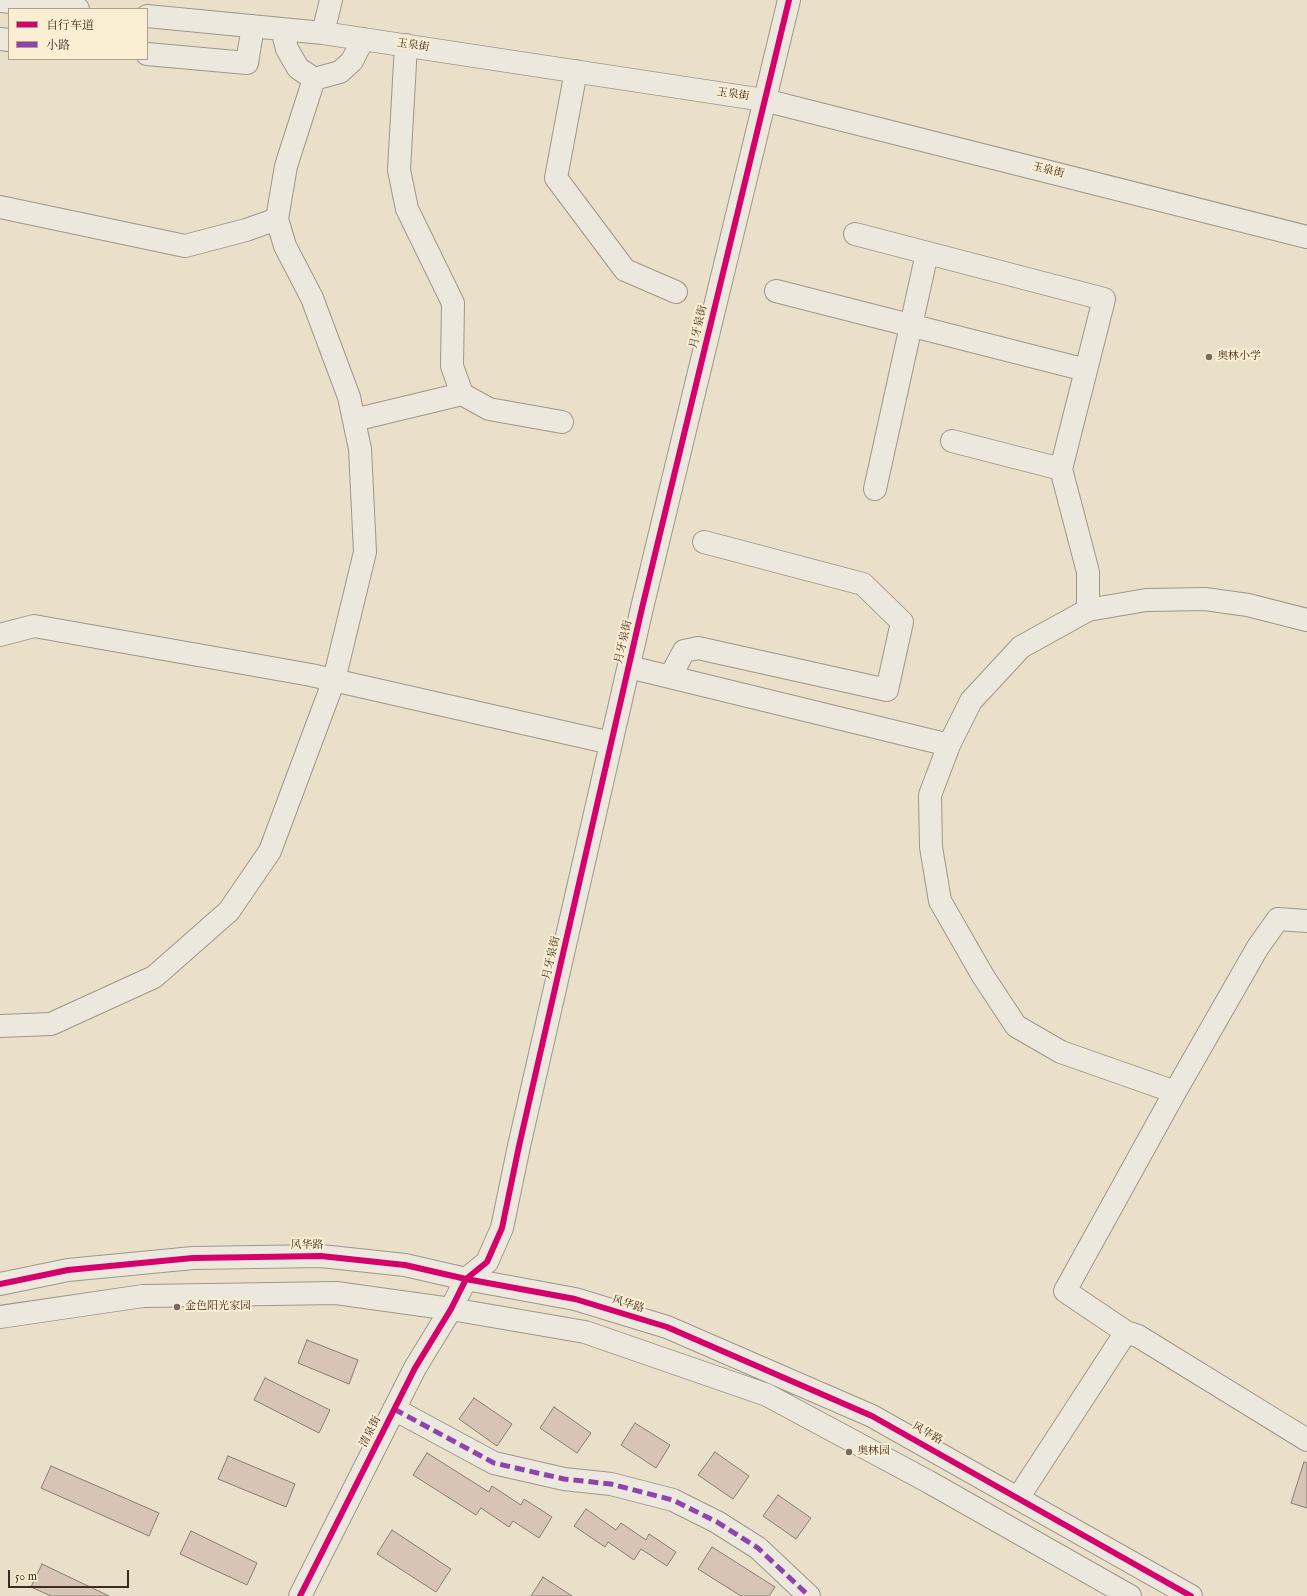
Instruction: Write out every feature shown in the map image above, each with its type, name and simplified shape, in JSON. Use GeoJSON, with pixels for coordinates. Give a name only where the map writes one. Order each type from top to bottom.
{"type":"FeatureCollection","features":[{"type":"Feature","properties":{"kind":"street"},"geometry":{"type":"LineString","coordinates":[[323,33],[331,0]]}},
{"type":"Feature","properties":{"kind":"street","name":"月牙泉街"},"geometry":{"type":"LineString","coordinates":[[466,1279],[487,1262],[502,1228],[519,1146],[611,743],[789,0]]}},
{"type":"Feature","properties":{"kind":"street"},"geometry":{"type":"LineString","coordinates":[[0,2],[67,8]]}},
{"type":"Feature","properties":{"kind":"street","name":"玉泉街"},"geometry":{"type":"LineString","coordinates":[[148,16],[323,33],[764,100],[1307,237]]}},
{"type":"Feature","properties":{"kind":"street"},"geometry":{"type":"LineString","coordinates":[[148,54],[247,63],[253,26]]}},
{"type":"Feature","properties":{"kind":"street"},"geometry":{"type":"LineString","coordinates":[[282,29],[287,48],[298,68],[314,78],[340,72],[352,61],[363,39]]}},
{"type":"Feature","properties":{"kind":"street"},"geometry":{"type":"LineString","coordinates":[[406,45],[399,170],[407,209],[453,303],[452,366],[462,394],[489,409],[562,422]]}},
{"type":"Feature","properties":{"kind":"street"},"geometry":{"type":"LineString","coordinates":[[576,71],[556,178],[625,270],[676,292]]}},
{"type":"Feature","properties":{"kind":"street"},"geometry":{"type":"LineString","coordinates":[[0,1026],[51,1024],[154,977],[229,911],[270,851],[334,680],[365,552],[360,449],[349,398],[312,298],[285,246],[277,219],[286,166],[314,78]]}},
{"type":"Feature","properties":{"kind":"street"},"geometry":{"type":"LineString","coordinates":[[0,207],[185,246],[246,230],[277,219]]}},
{"type":"Feature","properties":{"kind":"street"},"geometry":{"type":"LineString","coordinates":[[855,234],[1104,299],[1061,469],[1088,572],[1088,610]]}},
{"type":"Feature","properties":{"kind":"street"},"geometry":{"type":"LineString","coordinates":[[875,489],[927,253]]}},
{"type":"Feature","properties":{"kind":"street"},"geometry":{"type":"LineString","coordinates":[[776,291],[1086,370]]}},
{"type":"Feature","properties":{"kind":"street"},"geometry":{"type":"LineString","coordinates":[[354,420],[462,394]]}},
{"type":"Feature","properties":{"kind":"street"},"geometry":{"type":"LineString","coordinates":[[952,441],[1061,469]]}},
{"type":"Feature","properties":{"kind":"street"},"geometry":{"type":"LineString","coordinates":[[670,677],[684,651],[698,648],[887,690],[902,622],[863,584],[704,542]]}},
{"type":"Feature","properties":{"kind":"street"},"geometry":{"type":"LineString","coordinates":[[1175,1092],[1054,1048],[1016,1026],[940,901],[931,847],[930,795],[949,745],[971,701],[1020,647],[1088,610],[1146,600],[1205,599],[1248,605],[1307,620]]}},
{"type":"Feature","properties":{"kind":"street"},"geometry":{"type":"LineString","coordinates":[[0,635],[34,626],[334,680],[611,743]]}},
{"type":"Feature","properties":{"kind":"street"},"geometry":{"type":"LineString","coordinates":[[629,667],[949,745]]}},
{"type":"Feature","properties":{"kind":"street"},"geometry":{"type":"LineString","coordinates":[[1307,921],[1278,919],[1258,947],[1175,1092],[1065,1291],[1126,1332],[1138,1336],[1307,1440]]}},
{"type":"Feature","properties":{"kind":"street","name":"风华路"},"geometry":{"type":"LineString","coordinates":[[0,1284],[68,1270],[193,1258],[321,1256],[405,1265],[466,1279],[575,1299],[667,1327],[872,1416],[1191,1596]]}},
{"type":"Feature","properties":{"kind":"street","name":"清泉街"},"geometry":{"type":"LineString","coordinates":[[300,1596],[415,1368],[451,1309],[466,1279]]}},
{"type":"Feature","properties":{"kind":"street"},"geometry":{"type":"LineString","coordinates":[[0,1317],[151,1295],[336,1293],[451,1309],[584,1332],[767,1395],[902,1467],[1130,1596]]}},
{"type":"Feature","properties":{"kind":"street"},"geometry":{"type":"LineString","coordinates":[[657,1358],[654,1339],[667,1327]]}},
{"type":"Feature","properties":{"kind":"street"},"geometry":{"type":"LineString","coordinates":[[1018,1498],[1126,1332]]}},
{"type":"Feature","properties":{"kind":"street"},"geometry":{"type":"LineString","coordinates":[[394,1409],[494,1463],[564,1479],[611,1484],[673,1500],[717,1522],[758,1548],[809,1596]]}},
{"type":"Feature","properties":{"kind":"building"},"geometry":{"type":"Polygon","coordinates":[[[307,1340],[358,1360],[349,1384],[298,1363],[307,1340]]]}},
{"type":"Feature","properties":{"kind":"building"},"geometry":{"type":"Polygon","coordinates":[[[265,1378],[330,1410],[319,1433],[254,1400],[265,1378]]]}},
{"type":"Feature","properties":{"kind":"building"},"geometry":{"type":"Polygon","coordinates":[[[474,1398],[512,1424],[497,1446],[459,1419],[474,1398]]]}},
{"type":"Feature","properties":{"kind":"building"},"geometry":{"type":"Polygon","coordinates":[[[554,1407],[591,1433],[577,1453],[540,1428],[554,1407]]]}},
{"type":"Feature","properties":{"kind":"building"},"geometry":{"type":"Polygon","coordinates":[[[635,1423],[670,1445],[656,1468],[621,1445],[635,1423]]]}},
{"type":"Feature","properties":{"kind":"building"},"geometry":{"type":"Polygon","coordinates":[[[715,1452],[749,1476],[733,1499],[698,1475],[715,1452]]]}},
{"type":"Feature","properties":{"kind":"building"},"geometry":{"type":"Polygon","coordinates":[[[427,1453],[489,1492],[492,1486],[521,1505],[524,1499],[552,1517],[539,1538],[513,1521],[509,1527],[481,1508],[476,1515],[413,1475],[427,1453]]]}},
{"type":"Feature","properties":{"kind":"building"},"geometry":{"type":"Polygon","coordinates":[[[228,1456],[295,1484],[286,1507],[218,1479],[228,1456]]]}},
{"type":"Feature","properties":{"kind":"building"},"geometry":{"type":"Polygon","coordinates":[[[1304,1462],[1307,1463],[1307,1508],[1291,1503],[1304,1462]]]}},
{"type":"Feature","properties":{"kind":"building"},"geometry":{"type":"Polygon","coordinates":[[[51,1466],[159,1513],[149,1536],[41,1488],[51,1466]]]}},
{"type":"Feature","properties":{"kind":"building"},"geometry":{"type":"Polygon","coordinates":[[[778,1495],[811,1518],[796,1539],[763,1516],[778,1495]]]}},
{"type":"Feature","properties":{"kind":"building"},"geometry":{"type":"Polygon","coordinates":[[[586,1509],[616,1530],[621,1523],[646,1540],[649,1534],[676,1552],[667,1566],[641,1549],[634,1560],[608,1542],[605,1547],[574,1526],[586,1509]]]}},
{"type":"Feature","properties":{"kind":"building"},"geometry":{"type":"Polygon","coordinates":[[[392,1530],[451,1569],[436,1592],[377,1554],[392,1530]]]}},
{"type":"Feature","properties":{"kind":"building"},"geometry":{"type":"Polygon","coordinates":[[[191,1531],[257,1563],[247,1585],[180,1554],[191,1531]]]}},
{"type":"Feature","properties":{"kind":"building"},"geometry":{"type":"Polygon","coordinates":[[[712,1547],[775,1587],[769,1596],[741,1596],[698,1569],[712,1547]]]}},
{"type":"Feature","properties":{"kind":"building"},"geometry":{"type":"Polygon","coordinates":[[[42,1564],[109,1596],[51,1596],[31,1587],[42,1564]]]}},
{"type":"Feature","properties":{"kind":"building"},"geometry":{"type":"Polygon","coordinates":[[[543,1577],[572,1596],[531,1596],[543,1577]]]}},
{"type":"Feature","properties":{"kind":"marked path"},"geometry":{"type":"LineString","coordinates":[[394,1409],[494,1463],[564,1479],[611,1484],[673,1500],[717,1522],[758,1548],[809,1596]]}},
{"type":"Feature","properties":{"kind":"cycle path"},"geometry":{"type":"LineString","coordinates":[[300,1596],[415,1368],[451,1309],[466,1279],[487,1262],[502,1228],[519,1146],[642,608],[789,0]]}},
{"type":"Feature","properties":{"kind":"cycle path"},"geometry":{"type":"LineString","coordinates":[[0,1284],[68,1270],[193,1258],[321,1256],[405,1265],[466,1279],[575,1299],[667,1327],[872,1416],[1191,1596]]}},
{"type":"Feature","properties":{"kind":"place","name":"奥林小学"},"geometry":{"type":"Point","coordinates":[1209,357]}},
{"type":"Feature","properties":{"kind":"place","name":"金色阳光家园"},"geometry":{"type":"Point","coordinates":[177,1307]}},
{"type":"Feature","properties":{"kind":"place","name":"奥林园"},"geometry":{"type":"Point","coordinates":[849,1452]}}]}
